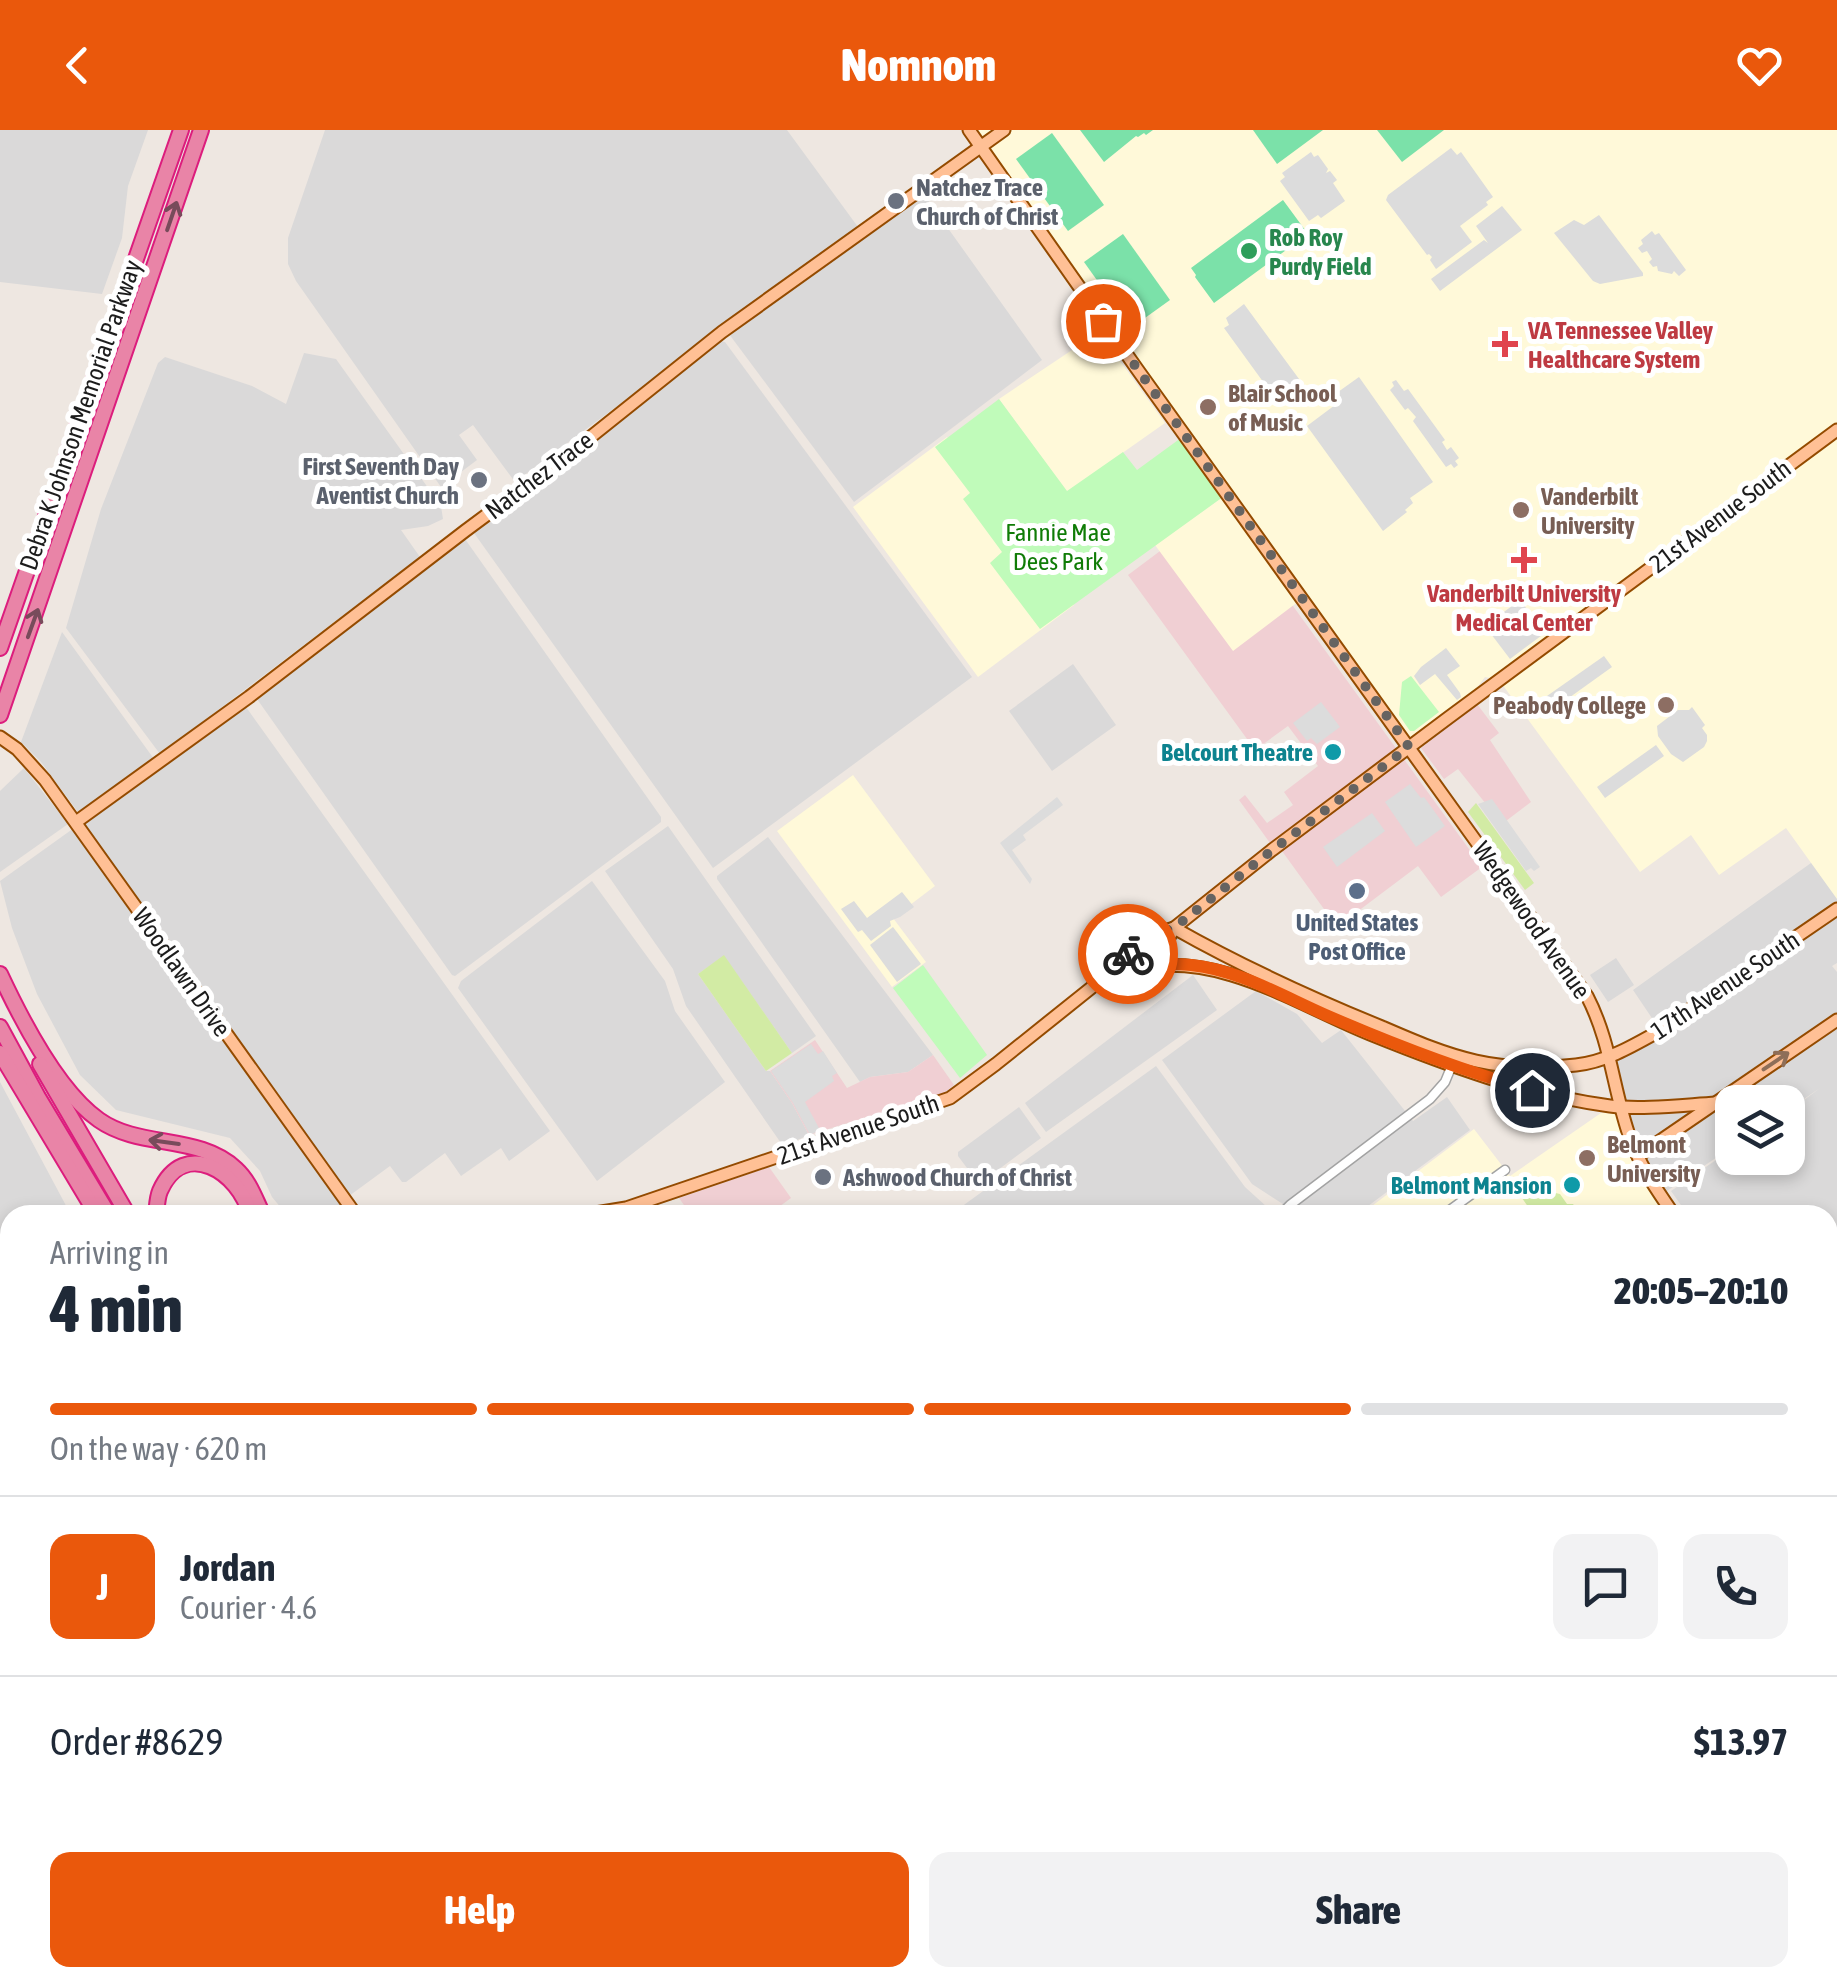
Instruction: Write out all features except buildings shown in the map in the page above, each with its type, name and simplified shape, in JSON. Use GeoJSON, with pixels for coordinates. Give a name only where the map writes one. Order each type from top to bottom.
{"type":"FeatureCollection","features":[{"type":"Feature","properties":{"kind":"highway","name":"Debra K Johnson Memorial Parkway"},"geometry":{"type":"LineString","coordinates":[[0,648],[180,130]]}},
{"type":"Feature","properties":{"kind":"highway","name":"Debra K Johnson Memorial Parkway"},"geometry":{"type":"LineString","coordinates":[[0,714],[201,130]]}},
{"type":"Feature","properties":{"kind":"highway"},"geometry":{"type":"LineString","coordinates":[[0,974],[40,1046],[76,1099],[100,1121],[119,1131],[151,1141],[186,1145],[225,1161],[248,1184],[255,1205]]}},
{"type":"Feature","properties":{"kind":"highway"},"geometry":{"type":"LineString","coordinates":[[0,990],[122,1205]]}},
{"type":"Feature","properties":{"kind":"highway"},"geometry":{"type":"LineString","coordinates":[[0,1027],[103,1205]]}},
{"type":"Feature","properties":{"kind":"highway"},"geometry":{"type":"LineString","coordinates":[[0,1053],[81,1205]]}},
{"type":"Feature","properties":{"kind":"highway"},"geometry":{"type":"LineString","coordinates":[[0,1053],[91,1205]]}},
{"type":"Feature","properties":{"kind":"highway"},"geometry":{"type":"LineString","coordinates":[[157,1205],[158,1194],[169,1177],[184,1165],[200,1163],[219,1168],[251,1205]]}},
{"type":"Feature","properties":{"kind":"main road","name":"Wedgewood Avenue"},"geometry":{"type":"LineString","coordinates":[[969,130],[1581,987],[1597,1015],[1627,1129],[1638,1156],[1668,1205]]}},
{"type":"Feature","properties":{"kind":"main road","name":"Natchez Trace"},"geometry":{"type":"LineString","coordinates":[[76,822],[175,752],[578,448],[722,332],[1004,130]]}},
{"type":"Feature","properties":{"kind":"main road","name":"21st Avenue South"},"geometry":{"type":"LineString","coordinates":[[1101,980],[1102,974],[1156,933],[1174,928],[1409,747],[1837,430]]}},
{"type":"Feature","properties":{"kind":"main road","name":"Woodlawn Drive"},"geometry":{"type":"LineString","coordinates":[[0,737],[18,750],[45,780],[349,1205]]}},
{"type":"Feature","properties":{"kind":"main road","name":"17th Avenue South"},"geometry":{"type":"LineString","coordinates":[[1454,1060],[1525,1067],[1574,1065],[1610,1056],[1654,1034],[1837,909]]}},
{"type":"Feature","properties":{"kind":"main road"},"geometry":{"type":"LineString","coordinates":[[1194,911],[1197,931],[1215,951]]}},
{"type":"Feature","properties":{"kind":"main road","name":"21st Avenue South"},"geometry":{"type":"LineString","coordinates":[[635,1205],[950,1098],[1101,980],[1149,958],[1168,942],[1174,928]]}},
{"type":"Feature","properties":{"kind":"main road"},"geometry":{"type":"LineString","coordinates":[[1174,928],[1327,1004],[1454,1060]]}},
{"type":"Feature","properties":{"kind":"main road"},"geometry":{"type":"LineString","coordinates":[[1129,970],[1178,964],[1228,973],[1371,1034],[1543,1093],[1621,1106],[1715,1102]]}},
{"type":"Feature","properties":{"kind":"main road"},"geometry":{"type":"LineString","coordinates":[[1741,1085],[1837,1020]]}},
{"type":"Feature","properties":{"kind":"main road"},"geometry":{"type":"LineString","coordinates":[[1638,1156],[1715,1103]]}},
{"type":"Feature","properties":{"kind":"street"},"geometry":{"type":"LineString","coordinates":[[1295,1205],[1430,1099],[1442,1086],[1454,1060]]}},
{"type":"Feature","properties":{"kind":"street"},"geometry":{"type":"LineString","coordinates":[[1458,1205],[1505,1170]]}},
{"type":"Feature","properties":{"kind":"shaded area"},"geometry":{"type":"Polygon","coordinates":[[[0,130],[148,130],[128,186],[122,238],[102,294],[0,282],[0,130]]]}},
{"type":"Feature","properties":{"kind":"shaded area"},"geometry":{"type":"Polygon","coordinates":[[[325,130],[787,130],[858,227],[515,482],[473,425],[459,435],[477,460],[441,487],[296,281],[288,264],[288,238],[325,130]]]}},
{"type":"Feature","properties":{"kind":"shaded area","name":"Vanderbilt University"},"geometry":{"type":"Polygon","coordinates":[[[972,130],[1837,130],[1837,899],[1786,828],[1719,875],[1691,835],[1640,872],[1499,680],[1485,677],[1463,706],[1409,747],[1303,598],[1233,651],[1155,545],[1227,494],[972,130]]]}},
{"type":"Feature","properties":{"kind":"shaded area"},"geometry":{"type":"Polygon","coordinates":[[[1451,148],[1457,155],[1461,152],[1493,197],[1460,226],[1472,242],[1436,269],[1432,257],[1386,200],[1451,148]]]}},
{"type":"Feature","properties":{"kind":"shaded area"},"geometry":{"type":"Polygon","coordinates":[[[1311,152],[1328,169],[1326,173],[1330,171],[1337,180],[1333,183],[1345,201],[1321,218],[1318,215],[1309,221],[1280,181],[1285,177],[1282,173],[1311,152]]]}},
{"type":"Feature","properties":{"kind":"shaded area"},"geometry":{"type":"Polygon","coordinates":[[[925,196],[1042,360],[854,502],[729,334],[925,196]]]}},
{"type":"Feature","properties":{"kind":"shaded area"},"geometry":{"type":"Polygon","coordinates":[[[1502,206],[1522,230],[1440,291],[1431,279],[1484,240],[1488,243],[1476,226],[1502,206]]]}},
{"type":"Feature","properties":{"kind":"shaded area"},"geometry":{"type":"Polygon","coordinates":[[[1599,215],[1643,276],[1600,284],[1593,281],[1554,233],[1574,220],[1584,225],[1599,215]]]}},
{"type":"Feature","properties":{"kind":"shaded area"},"geometry":{"type":"Polygon","coordinates":[[[1652,231],[1655,235],[1659,233],[1686,270],[1679,276],[1674,271],[1658,271],[1649,262],[1652,259],[1647,251],[1642,253],[1638,248],[1652,231]]]}},
{"type":"Feature","properties":{"kind":"shaded area"},"geometry":{"type":"Polygon","coordinates":[[[1244,304],[1302,383],[1284,397],[1274,387],[1269,390],[1224,328],[1229,325],[1226,318],[1244,304]]]}},
{"type":"Feature","properties":{"kind":"shaded area"},"geometry":{"type":"Polygon","coordinates":[[[1099,332],[1165,423],[1067,492],[999,399],[1099,332]]]}},
{"type":"Feature","properties":{"kind":"shaded area"},"geometry":{"type":"Polygon","coordinates":[[[720,341],[725,342],[972,677],[713,868],[474,528],[720,341]]]}},
{"type":"Feature","properties":{"kind":"shaded area"},"geometry":{"type":"Polygon","coordinates":[[[304,353],[336,359],[441,506],[443,519],[401,530],[420,557],[160,754],[66,628],[101,509],[158,363],[165,357],[252,386],[286,404],[304,353]]]}},
{"type":"Feature","properties":{"kind":"shaded area"},"geometry":{"type":"Polygon","coordinates":[[[1359,377],[1433,482],[1410,498],[1413,503],[1407,512],[1383,531],[1307,426],[1339,402],[1338,392],[1359,377]]]}},
{"type":"Feature","properties":{"kind":"shaded area"},"geometry":{"type":"Polygon","coordinates":[[[1396,380],[1404,391],[1408,389],[1445,440],[1442,442],[1447,450],[1451,447],[1459,458],[1454,468],[1451,464],[1446,467],[1413,421],[1416,417],[1408,408],[1405,410],[1390,390],[1396,380]]]}},
{"type":"Feature","properties":{"kind":"shaded area"},"geometry":{"type":"Polygon","coordinates":[[[947,437],[1074,605],[978,677],[853,507],[947,437]]]}},
{"type":"Feature","properties":{"kind":"shaded area"},"geometry":{"type":"Polygon","coordinates":[[[1219,507],[1482,867],[1441,897],[1418,866],[1337,927],[1274,840],[1270,843],[1239,800],[1245,795],[1267,823],[1293,805],[1284,792],[1318,766],[1288,726],[1255,750],[1128,575],[1219,507]]]}},
{"type":"Feature","properties":{"kind":"shaded area"},"geometry":{"type":"Polygon","coordinates":[[[465,539],[661,822],[455,976],[257,699],[465,539]]]}},
{"type":"Feature","properties":{"kind":"shaded area"},"geometry":{"type":"Polygon","coordinates":[[[1520,600],[1545,633],[1510,659],[1485,626],[1520,600]]]}},
{"type":"Feature","properties":{"kind":"shaded area"},"geometry":{"type":"Polygon","coordinates":[[[62,632],[154,759],[78,812],[21,742],[62,632]]]}},
{"type":"Feature","properties":{"kind":"shaded area"},"geometry":{"type":"Polygon","coordinates":[[[1446,648],[1460,666],[1447,675],[1460,693],[1457,700],[1435,674],[1420,685],[1414,676],[1446,648]]]}},
{"type":"Feature","properties":{"kind":"shaded area"},"geometry":{"type":"Polygon","coordinates":[[[1604,656],[1612,667],[1545,715],[1537,703],[1604,656]]]}},
{"type":"Feature","properties":{"kind":"shaded area"},"geometry":{"type":"Polygon","coordinates":[[[1073,664],[1116,725],[1052,771],[1009,711],[1073,664]]]}},
{"type":"Feature","properties":{"kind":"shaded area"},"geometry":{"type":"Polygon","coordinates":[[[1321,702],[1340,727],[1317,744],[1311,738],[1307,741],[1293,723],[1321,702]]]}},
{"type":"Feature","properties":{"kind":"shaded area"},"geometry":{"type":"Polygon","coordinates":[[[1477,704],[1499,733],[1490,740],[1531,802],[1502,824],[1458,769],[1444,779],[1421,748],[1477,704]]]}},
{"type":"Feature","properties":{"kind":"shaded area"},"geometry":{"type":"Polygon","coordinates":[[[246,707],[550,1131],[509,1161],[501,1148],[461,1176],[445,1153],[406,1182],[390,1166],[349,1196],[86,827],[85,822],[246,707]]]}},
{"type":"Feature","properties":{"kind":"shaded area"},"geometry":{"type":"Polygon","coordinates":[[[1692,707],[1705,725],[1702,728],[1707,741],[1683,762],[1671,754],[1658,736],[1657,726],[1678,710],[1692,707]]]}},
{"type":"Feature","properties":{"kind":"shaded area"},"geometry":{"type":"Polygon","coordinates":[[[1656,745],[1664,756],[1605,798],[1597,787],[1656,745]]]}},
{"type":"Feature","properties":{"kind":"shaded area"},"geometry":{"type":"Polygon","coordinates":[[[24,768],[68,824],[0,872],[0,791],[24,768]]]}},
{"type":"Feature","properties":{"kind":"shaded area"},"geometry":{"type":"Polygon","coordinates":[[[853,775],[935,886],[893,918],[926,962],[892,987],[777,831],[853,775]]]}},
{"type":"Feature","properties":{"kind":"shaded area"},"geometry":{"type":"Polygon","coordinates":[[[1410,784],[1445,826],[1416,847],[1385,802],[1410,784]]]}},
{"type":"Feature","properties":{"kind":"shaded area"},"geometry":{"type":"Polygon","coordinates":[[[1837,794],[1837,963],[1832,966],[1837,972],[1837,1205],[1681,1205],[1671,1191],[1715,1161],[1715,1175],[1805,1175],[1805,1099],[1820,1088],[1805,1098],[1805,1085],[1715,1085],[1715,1158],[1661,1195],[1628,1125],[1610,1056],[1660,1030],[1633,990],[1811,863],[1837,794]]]}},
{"type":"Feature","properties":{"kind":"shaded area"},"geometry":{"type":"Polygon","coordinates":[[[1057,797],[1063,805],[1023,835],[1026,840],[1012,850],[1032,879],[1030,884],[1000,843],[1057,797]]]}},
{"type":"Feature","properties":{"kind":"shaded area"},"geometry":{"type":"Polygon","coordinates":[[[1492,799],[1540,867],[1534,871],[1526,871],[1478,804],[1492,799]]]}},
{"type":"Feature","properties":{"kind":"shaded area"},"geometry":{"type":"Polygon","coordinates":[[[1372,813],[1385,831],[1337,867],[1323,847],[1372,813]]]}},
{"type":"Feature","properties":{"kind":"shaded area"},"geometry":{"type":"Polygon","coordinates":[[[668,826],[816,1036],[792,1053],[724,956],[698,974],[766,1071],[770,1071],[809,1135],[783,1146],[686,1006],[673,969],[605,871],[668,826]]]}},
{"type":"Feature","properties":{"kind":"shaded area"},"geometry":{"type":"Polygon","coordinates":[[[74,828],[343,1205],[279,1205],[260,1171],[230,1138],[116,1110],[80,1075],[37,994],[12,928],[0,881],[74,828]]]}},
{"type":"Feature","properties":{"kind":"shaded area"},"geometry":{"type":"Polygon","coordinates":[[[768,837],[933,1055],[908,1072],[860,1082],[717,879],[768,837]]]}},
{"type":"Feature","properties":{"kind":"shaded area"},"geometry":{"type":"Polygon","coordinates":[[[592,881],[665,981],[675,1011],[725,1082],[597,1181],[458,988],[461,981],[592,881]]]}},
{"type":"Feature","properties":{"kind":"shaded area"},"geometry":{"type":"Polygon","coordinates":[[[902,892],[914,907],[890,921],[891,926],[871,941],[862,930],[858,932],[841,909],[854,901],[867,918],[902,892]]]}},
{"type":"Feature","properties":{"kind":"shaded area"},"geometry":{"type":"Polygon","coordinates":[[[893,927],[921,964],[897,982],[870,945],[893,927]]]}},
{"type":"Feature","properties":{"kind":"shaded area"},"geometry":{"type":"Polygon","coordinates":[[[1616,958],[1634,985],[1608,1002],[1590,975],[1616,958]]]}},
{"type":"Feature","properties":{"kind":"shaded area"},"geometry":{"type":"Polygon","coordinates":[[[1193,975],[1217,1010],[1046,1132],[1025,1103],[1193,975]]]}},
{"type":"Feature","properties":{"kind":"shaded area"},"geometry":{"type":"Polygon","coordinates":[[[1256,991],[1297,1014],[1322,1043],[1341,1030],[1413,1121],[1447,1097],[1470,1130],[1369,1205],[1285,1205],[1252,1184],[1162,1060],[1256,991]]]}},
{"type":"Feature","properties":{"kind":"shaded area"},"geometry":{"type":"Polygon","coordinates":[[[815,1040],[847,1088],[870,1077],[908,1072],[933,1055],[954,1085],[944,1093],[809,1135],[770,1071],[815,1040]]]}},
{"type":"Feature","properties":{"kind":"shaded area"},"geometry":{"type":"Polygon","coordinates":[[[811,1044],[818,1054],[823,1051],[837,1073],[832,1076],[834,1081],[805,1102],[820,1130],[810,1135],[771,1071],[811,1044]]]}},
{"type":"Feature","properties":{"kind":"shaded area"},"geometry":{"type":"Polygon","coordinates":[[[1156,1066],[1245,1187],[1265,1205],[964,1205],[1156,1066]]]}},
{"type":"Feature","properties":{"kind":"shaded area"},"geometry":{"type":"Polygon","coordinates":[[[0,1082],[66,1205],[0,1205],[0,1082]]]}},
{"type":"Feature","properties":{"kind":"shaded area"},"geometry":{"type":"Polygon","coordinates":[[[1019,1107],[1041,1138],[979,1184],[958,1152],[1019,1107]]]}},
{"type":"Feature","properties":{"kind":"shaded area","name":"Belmont University"},"geometry":{"type":"Polygon","coordinates":[[[1622,1110],[1629,1136],[1668,1205],[1373,1205],[1474,1129],[1510,1176],[1601,1113],[1622,1110]]]}},
{"type":"Feature","properties":{"kind":"shaded area"},"geometry":{"type":"Polygon","coordinates":[[[769,1167],[791,1198],[782,1205],[684,1205],[679,1198],[769,1167]]]}},
{"type":"Feature","properties":{"kind":"green space"},"geometry":{"type":"Polygon","coordinates":[[[1080,130],[1153,130],[1136,136],[1104,162],[1080,130]]]}},
{"type":"Feature","properties":{"kind":"green space"},"geometry":{"type":"Polygon","coordinates":[[[1253,130],[1323,130],[1277,164],[1253,130]]]}},
{"type":"Feature","properties":{"kind":"green space"},"geometry":{"type":"Polygon","coordinates":[[[1377,130],[1444,130],[1402,162],[1377,130]]]}},
{"type":"Feature","properties":{"kind":"green space"},"geometry":{"type":"Polygon","coordinates":[[[1052,133],[1104,205],[1068,231],[1016,159],[1052,133]]]}},
{"type":"Feature","properties":{"kind":"green space","name":"Rob Roy Purdy Field"},"geometry":{"type":"Polygon","coordinates":[[[1283,200],[1308,234],[1214,303],[1191,268],[1283,200]]]}},
{"type":"Feature","properties":{"kind":"green space"},"geometry":{"type":"Polygon","coordinates":[[[1123,234],[1170,300],[1131,328],[1084,262],[1123,234]]]}},
{"type":"Feature","properties":{"kind":"green space","name":"Fannie Mae Dees Park"},"geometry":{"type":"Polygon","coordinates":[[[999,399],[1067,491],[1123,452],[1137,470],[1185,435],[1227,494],[1040,629],[990,563],[1002,552],[963,499],[970,493],[935,447],[999,399]]]}},
{"type":"Feature","properties":{"kind":"green space"},"geometry":{"type":"Polygon","coordinates":[[[1411,676],[1439,712],[1414,731],[1399,715],[1402,682],[1411,676]]]}},
{"type":"Feature","properties":{"kind":"green space"},"geometry":{"type":"Polygon","coordinates":[[[1476,803],[1534,883],[1525,890],[1468,812],[1476,803]]]}},
{"type":"Feature","properties":{"kind":"green space"},"geometry":{"type":"Polygon","coordinates":[[[724,955],[792,1053],[766,1071],[698,974],[724,955]]]}},
{"type":"Feature","properties":{"kind":"green space"},"geometry":{"type":"Polygon","coordinates":[[[923,965],[987,1055],[960,1078],[893,988],[923,965]]]}},
{"type":"Feature","properties":{"kind":"green space"},"geometry":{"type":"Polygon","coordinates":[[[1514,1187],[1560,1194],[1567,1204],[1574,1205],[1527,1205],[1514,1187]]]}},
{"type":"Feature","properties":{"kind":"way so far"},"geometry":{"type":"LineString","coordinates":[[1103,321],[1409,747],[1174,928],[1156,933],[1128,954]]}},
{"type":"Feature","properties":{"kind":"place","name":"Natchez Trace Church of Christ"},"geometry":{"type":"Point","coordinates":[896,201]}},
{"type":"Feature","properties":{"kind":"place","name":"Rob Roy Purdy Field"},"geometry":{"type":"Point","coordinates":[1249,251]}},
{"type":"Feature","properties":{"kind":"place","name":"VA Tennessee Valley Healthcare System"},"geometry":{"type":"Point","coordinates":[1505,344]}},
{"type":"Feature","properties":{"kind":"place","name":"Blair School of Music"},"geometry":{"type":"Point","coordinates":[1208,407]}},
{"type":"Feature","properties":{"kind":"place","name":"First Seventh Day Aventist Church"},"geometry":{"type":"Point","coordinates":[479,480]}},
{"type":"Feature","properties":{"kind":"place","name":"Vanderbilt University"},"geometry":{"type":"Point","coordinates":[1521,510]}},
{"type":"Feature","properties":{"kind":"place","name":"Vanderbilt University Medical Center"},"geometry":{"type":"Point","coordinates":[1524,560]}},
{"type":"Feature","properties":{"kind":"place","name":"Peabody College"},"geometry":{"type":"Point","coordinates":[1666,705]}},
{"type":"Feature","properties":{"kind":"place","name":"Belcourt Theatre"},"geometry":{"type":"Point","coordinates":[1333,752]}},
{"type":"Feature","properties":{"kind":"place","name":"United States Post Office"},"geometry":{"type":"Point","coordinates":[1357,891]}},
{"type":"Feature","properties":{"kind":"place","name":"Belmont University"},"geometry":{"type":"Point","coordinates":[1587,1158]}},
{"type":"Feature","properties":{"kind":"place","name":"Ashwood Church of Christ"},"geometry":{"type":"Point","coordinates":[823,1177]}},
{"type":"Feature","properties":{"kind":"place","name":"Belmont Mansion"},"geometry":{"type":"Point","coordinates":[1572,1185]}},
{"type":"Feature","properties":{"kind":"route"},"geometry":{"type":"LineString","coordinates":[[1128,954],[1102,974],[1101,980],[1160,964],[1216,970],[1422,1054],[1532,1090]]}}]}
